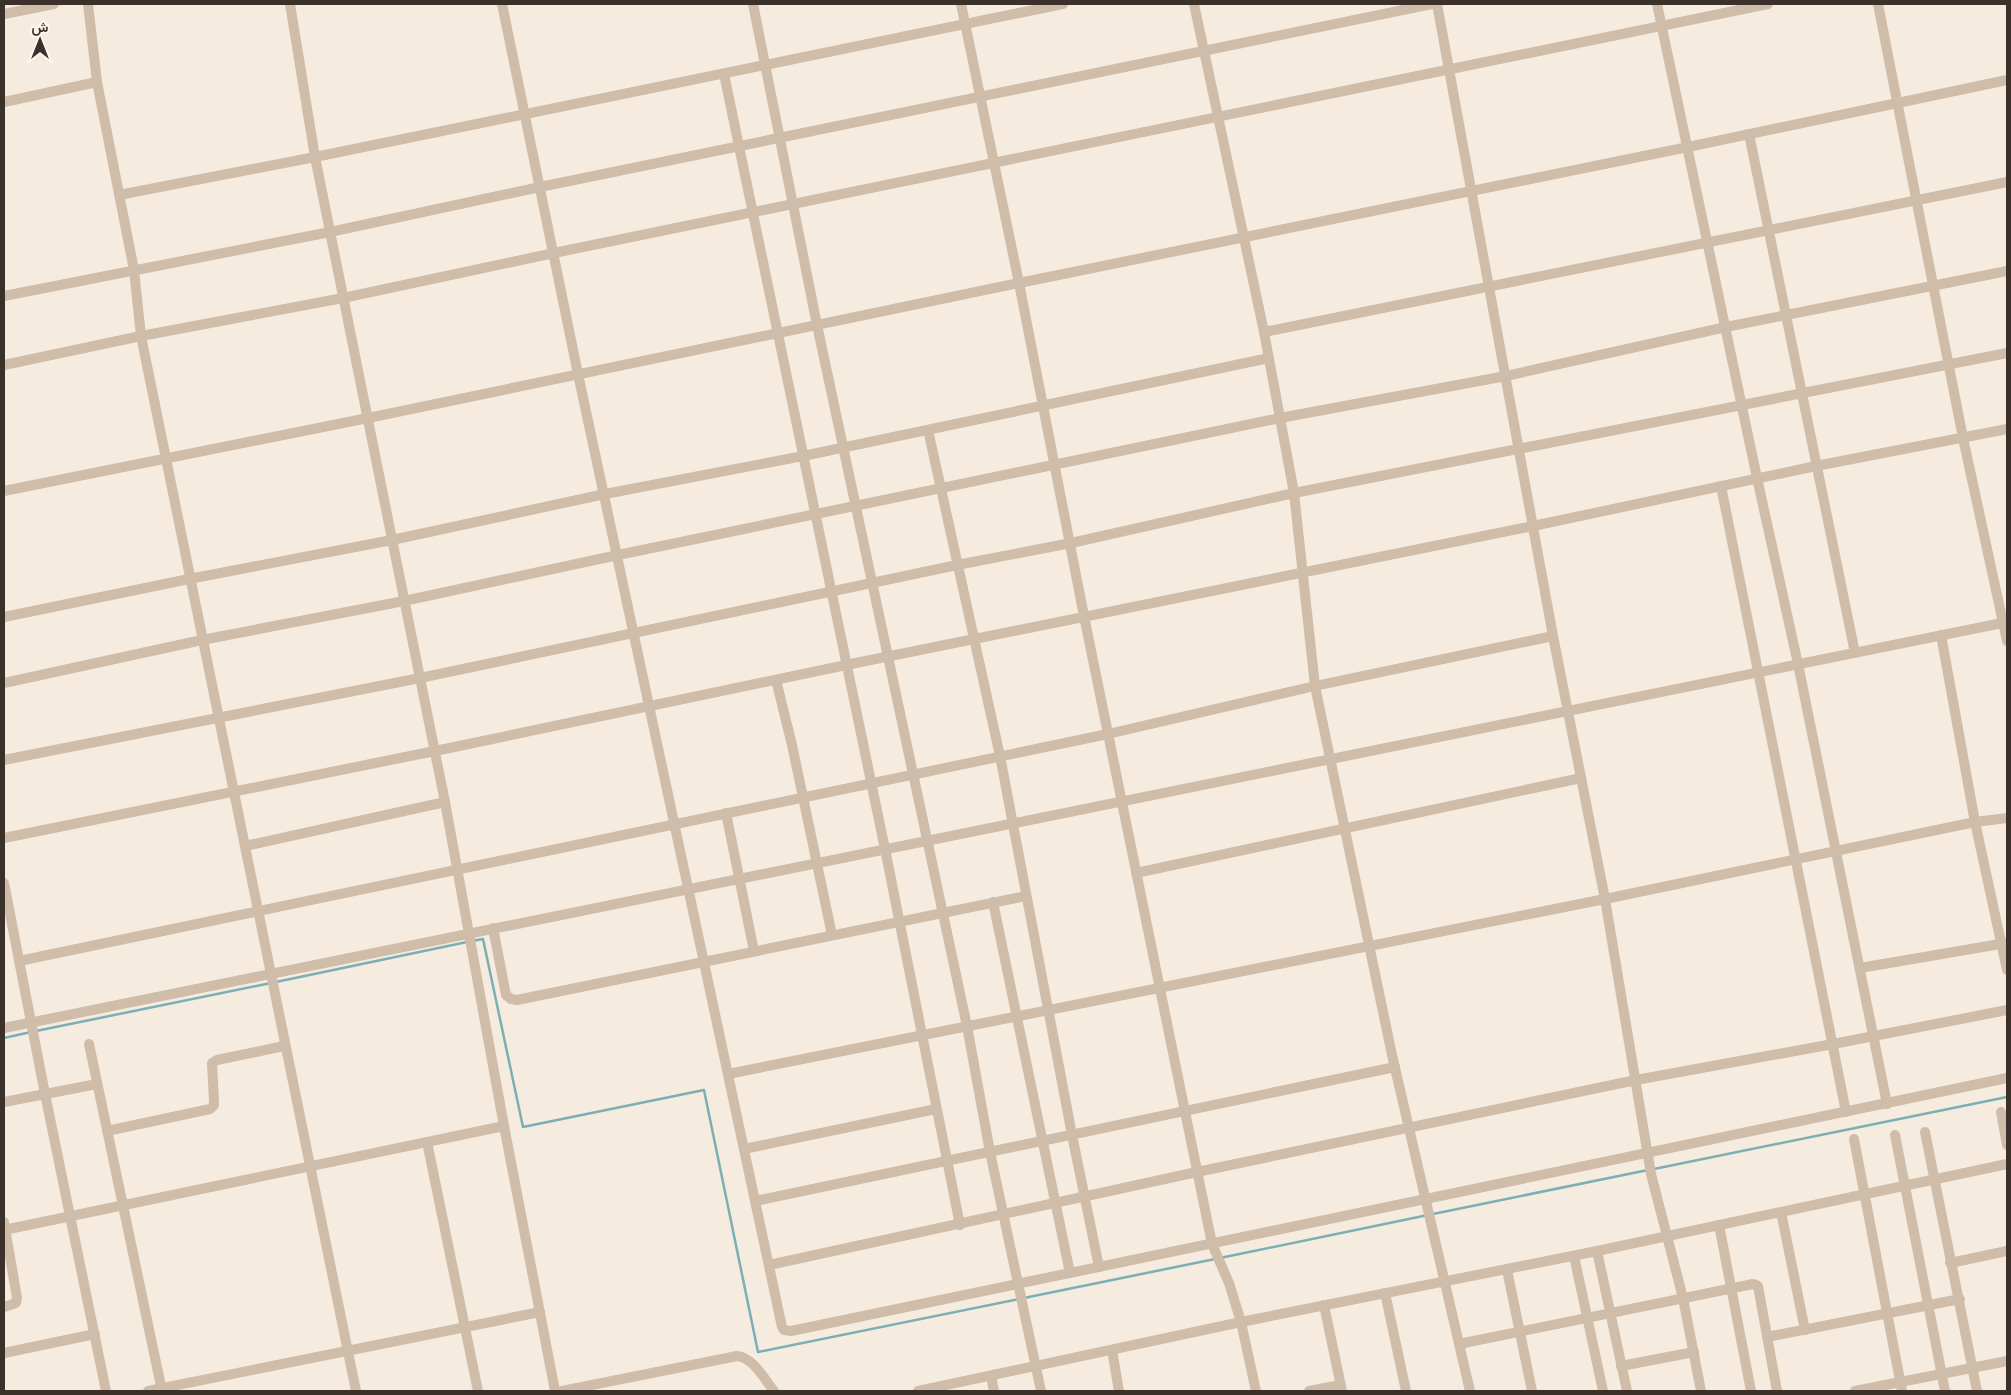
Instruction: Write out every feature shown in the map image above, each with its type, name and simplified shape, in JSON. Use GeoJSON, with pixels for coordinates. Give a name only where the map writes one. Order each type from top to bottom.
{"type":"FeatureCollection","features":[{"type":"Feature","properties":{"kind":"street"},"geometry":{"type":"LineString","coordinates":[[4,14],[54,4]]}},
{"type":"Feature","properties":{"kind":"street"},"geometry":{"type":"LineString","coordinates":[[88,4],[97,82],[134,270],[141,336],[189,578],[234,790],[284,1046],[356,1391]]}},
{"type":"Feature","properties":{"kind":"street"},"geometry":{"type":"LineString","coordinates":[[290,4],[315,157],[435,752],[555,1391]]}},
{"type":"Feature","properties":{"kind":"street"},"geometry":{"type":"LineString","coordinates":[[502,4],[578,374],[784,1330],[790,1331],[2007,1078]]}},
{"type":"Feature","properties":{"kind":"street"},"geometry":{"type":"LineString","coordinates":[[754,4],[817,325],[967,1026],[990,1152],[1005,1214],[1017,1283],[1041,1391]]}},
{"type":"Feature","properties":{"kind":"street"},"geometry":{"type":"LineString","coordinates":[[961,4],[1212,1244],[1229,1283],[1241,1322],[1256,1391]]}},
{"type":"Feature","properties":{"kind":"street"},"geometry":{"type":"LineString","coordinates":[[119,195],[315,157],[1063,4]]}},
{"type":"Feature","properties":{"kind":"street"},"geometry":{"type":"LineString","coordinates":[[1194,4],[1264,332],[1294,493],[1315,686],[1395,1067],[1470,1391]]}},
{"type":"Feature","properties":{"kind":"street"},"geometry":{"type":"LineString","coordinates":[[4,296],[330,232],[780,137],[1432,4]]}},
{"type":"Feature","properties":{"kind":"street"},"geometry":{"type":"LineString","coordinates":[[1437,4],[1553,636],[1605,899],[1649,1152],[1651,1174],[1683,1298],[1701,1391]]}},
{"type":"Feature","properties":{"kind":"street"},"geometry":{"type":"LineString","coordinates":[[1658,4],[1757,478],[1798,664],[1887,1104]]}},
{"type":"Feature","properties":{"kind":"street"},"geometry":{"type":"LineString","coordinates":[[4,365],[141,336],[344,298],[993,162],[1768,4]]}},
{"type":"Feature","properties":{"kind":"street"},"geometry":{"type":"LineString","coordinates":[[1878,4],[1948,365],[2005,622],[2007,641]]}},
{"type":"Feature","properties":{"kind":"street"},"geometry":{"type":"LineString","coordinates":[[724,74],[885,849],[898,922],[960,1224]]}},
{"type":"Feature","properties":{"kind":"street"},"geometry":{"type":"LineString","coordinates":[[4,491],[368,418],[2007,80]]}},
{"type":"Feature","properties":{"kind":"street"},"geometry":{"type":"LineString","coordinates":[[4,102],[97,82]]}},
{"type":"Feature","properties":{"kind":"street"},"geometry":{"type":"LineString","coordinates":[[1749,134],[1855,653]]}},
{"type":"Feature","properties":{"kind":"street"},"geometry":{"type":"LineString","coordinates":[[1264,332],[2007,182]]}},
{"type":"Feature","properties":{"kind":"street"},"geometry":{"type":"LineString","coordinates":[[4,683],[202,640],[404,601],[1280,418],[1506,376],[1726,328],[2007,271]]}},
{"type":"Feature","properties":{"kind":"street"},"geometry":{"type":"LineString","coordinates":[[4,760],[420,678],[957,565],[1071,543],[1294,493],[2007,353]]}},
{"type":"Feature","properties":{"kind":"street"},"geometry":{"type":"LineString","coordinates":[[4,617],[189,578],[392,540],[605,494],[803,456],[1269,358]]}},
{"type":"Feature","properties":{"kind":"street"},"geometry":{"type":"LineString","coordinates":[[4,838],[234,790],[435,752],[888,656],[1533,526],[1757,478],[2007,429]]}},
{"type":"Feature","properties":{"kind":"street"},"geometry":{"type":"LineString","coordinates":[[928,430],[1000,756],[1099,1267]]}},
{"type":"Feature","properties":{"kind":"street"},"geometry":{"type":"LineString","coordinates":[[1721,486],[1846,1112]]}},
{"type":"Feature","properties":{"kind":"street"},"geometry":{"type":"LineString","coordinates":[[4,1028],[2005,622]]}},
{"type":"Feature","properties":{"kind":"street"},"geometry":{"type":"LineString","coordinates":[[1940,635],[1975,822],[2004,944],[2007,970]]}},
{"type":"Feature","properties":{"kind":"street"},"geometry":{"type":"LineString","coordinates":[[19,961],[1108,734],[1315,686],[1553,636]]}},
{"type":"Feature","properties":{"kind":"street"},"geometry":{"type":"LineString","coordinates":[[776,680],[832,935]]}},
{"type":"Feature","properties":{"kind":"street"},"geometry":{"type":"LineString","coordinates":[[1136,873],[1581,778]]}},
{"type":"Feature","properties":{"kind":"street"},"geometry":{"type":"LineString","coordinates":[[245,846],[444,802]]}},
{"type":"Feature","properties":{"kind":"street"},"geometry":{"type":"LineString","coordinates":[[726,813],[754,951]]}},
{"type":"Feature","properties":{"kind":"street"},"geometry":{"type":"LineString","coordinates":[[728,1074],[1605,899],[1975,822],[2007,818]]}},
{"type":"Feature","properties":{"kind":"street"},"geometry":{"type":"LineString","coordinates":[[4,883],[106,1391]]}},
{"type":"Feature","properties":{"kind":"street"},"geometry":{"type":"LineString","coordinates":[[493,928],[506,995],[512,1000],[1026,896]]}},
{"type":"Feature","properties":{"kind":"street"},"geometry":{"type":"LineString","coordinates":[[993,902],[1070,1272]]}},
{"type":"Feature","properties":{"kind":"street"},"geometry":{"type":"LineString","coordinates":[[1860,968],[2004,944]]}},
{"type":"Feature","properties":{"kind":"street"},"geometry":{"type":"LineString","coordinates":[[769,1265],[1197,1172],[1636,1080],[2007,1010]]}},
{"type":"Feature","properties":{"kind":"street"},"geometry":{"type":"LineString","coordinates":[[89,1044],[162,1390]]}},
{"type":"Feature","properties":{"kind":"street"},"geometry":{"type":"LineString","coordinates":[[107,1131],[210,1109],[214,1106],[212,1064],[216,1060],[284,1046]]}},
{"type":"Feature","properties":{"kind":"street"},"geometry":{"type":"LineString","coordinates":[[755,1201],[1395,1067]]}},
{"type":"Feature","properties":{"kind":"street"},"geometry":{"type":"LineString","coordinates":[[4,1102],[98,1084]]}},
{"type":"Feature","properties":{"kind":"street"},"geometry":{"type":"LineString","coordinates":[[744,1149],[936,1108]]}},
{"type":"Feature","properties":{"kind":"street"},"geometry":{"type":"LineString","coordinates":[[2000,1112],[2007,1145]]}},
{"type":"Feature","properties":{"kind":"street"},"geometry":{"type":"LineString","coordinates":[[4,1307],[16,1303],[17,1298],[4,1227],[122,1206],[504,1126]]}},
{"type":"Feature","properties":{"kind":"street"},"geometry":{"type":"LineString","coordinates":[[1925,1132],[1977,1391]]}},
{"type":"Feature","properties":{"kind":"street"},"geometry":{"type":"LineString","coordinates":[[1895,1135],[1945,1391]]}},
{"type":"Feature","properties":{"kind":"street"},"geometry":{"type":"LineString","coordinates":[[1854,1139],[1902,1387]]}},
{"type":"Feature","properties":{"kind":"street"},"geometry":{"type":"LineString","coordinates":[[427,1142],[478,1391]]}},
{"type":"Feature","properties":{"kind":"street"},"geometry":{"type":"LineString","coordinates":[[918,1391],[1385,1292],[1507,1270],[2007,1164]]}},
{"type":"Feature","properties":{"kind":"street"},"geometry":{"type":"LineString","coordinates":[[1781,1212],[1805,1330]]}},
{"type":"Feature","properties":{"kind":"street"},"geometry":{"type":"LineString","coordinates":[[1719,1225],[1751,1391]]}},
{"type":"Feature","properties":{"kind":"street"},"geometry":{"type":"LineString","coordinates":[[1597,1251],[1627,1391]]}},
{"type":"Feature","properties":{"kind":"street"},"geometry":{"type":"LineString","coordinates":[[1950,1264],[2007,1251]]}},
{"type":"Feature","properties":{"kind":"street"},"geometry":{"type":"LineString","coordinates":[[1574,1256],[1603,1391]]}},
{"type":"Feature","properties":{"kind":"street"},"geometry":{"type":"LineString","coordinates":[[1507,1270],[1532,1391]]}},
{"type":"Feature","properties":{"kind":"street"},"geometry":{"type":"LineString","coordinates":[[1459,1344],[1754,1284],[1758,1286],[1778,1391]]}},
{"type":"Feature","properties":{"kind":"street"},"geometry":{"type":"LineString","coordinates":[[1385,1292],[1406,1391]]}},
{"type":"Feature","properties":{"kind":"street"},"geometry":{"type":"LineString","coordinates":[[1767,1337],[1960,1299]]}},
{"type":"Feature","properties":{"kind":"street"},"geometry":{"type":"LineString","coordinates":[[1309,1391],[1341,1388],[1324,1305]]}},
{"type":"Feature","properties":{"kind":"street"},"geometry":{"type":"LineString","coordinates":[[148,1391],[162,1390],[347,1350],[540,1312]]}},
{"type":"Feature","properties":{"kind":"street"},"geometry":{"type":"LineString","coordinates":[[4,1353],[95,1334]]}},
{"type":"Feature","properties":{"kind":"street"},"geometry":{"type":"LineString","coordinates":[[1112,1350],[1119,1391]]}},
{"type":"Feature","properties":{"kind":"street"},"geometry":{"type":"LineString","coordinates":[[1621,1366],[1694,1352]]}},
{"type":"Feature","properties":{"kind":"street"},"geometry":{"type":"LineString","coordinates":[[562,1391],[737,1356],[745,1357],[774,1391]]}},
{"type":"Feature","properties":{"kind":"street"},"geometry":{"type":"LineString","coordinates":[[1855,1391],[1902,1387],[1942,1374],[2007,1361]]}},
{"type":"Feature","properties":{"kind":"street"},"geometry":{"type":"LineString","coordinates":[[991,1376],[994,1391]]}},
{"type":"Feature","properties":{"kind":"waterway"},"geometry":{"type":"LineString","coordinates":[[472,941],[483,939],[523,1127],[704,1090],[758,1352],[1019,1299]]}},
{"type":"Feature","properties":{"kind":"waterway"},"geometry":{"type":"LineString","coordinates":[[276,982],[467,942]]}},
{"type":"Feature","properties":{"kind":"waterway"},"geometry":{"type":"LineString","coordinates":[[36,1031],[271,983]]}},
{"type":"Feature","properties":{"kind":"waterway"},"geometry":{"type":"LineString","coordinates":[[4,1038],[31,1032]]}},
{"type":"Feature","properties":{"kind":"waterway"},"geometry":{"type":"LineString","coordinates":[[1654,1169],[2007,1097]]}},
{"type":"Feature","properties":{"kind":"waterway"},"geometry":{"type":"LineString","coordinates":[[1433,1214],[1648,1170]]}},
{"type":"Feature","properties":{"kind":"waterway"},"geometry":{"type":"LineString","coordinates":[[1220,1258],[1428,1215]]}},
{"type":"Feature","properties":{"kind":"waterway"},"geometry":{"type":"LineString","coordinates":[[1024,1298],[1215,1259]]}}]}
